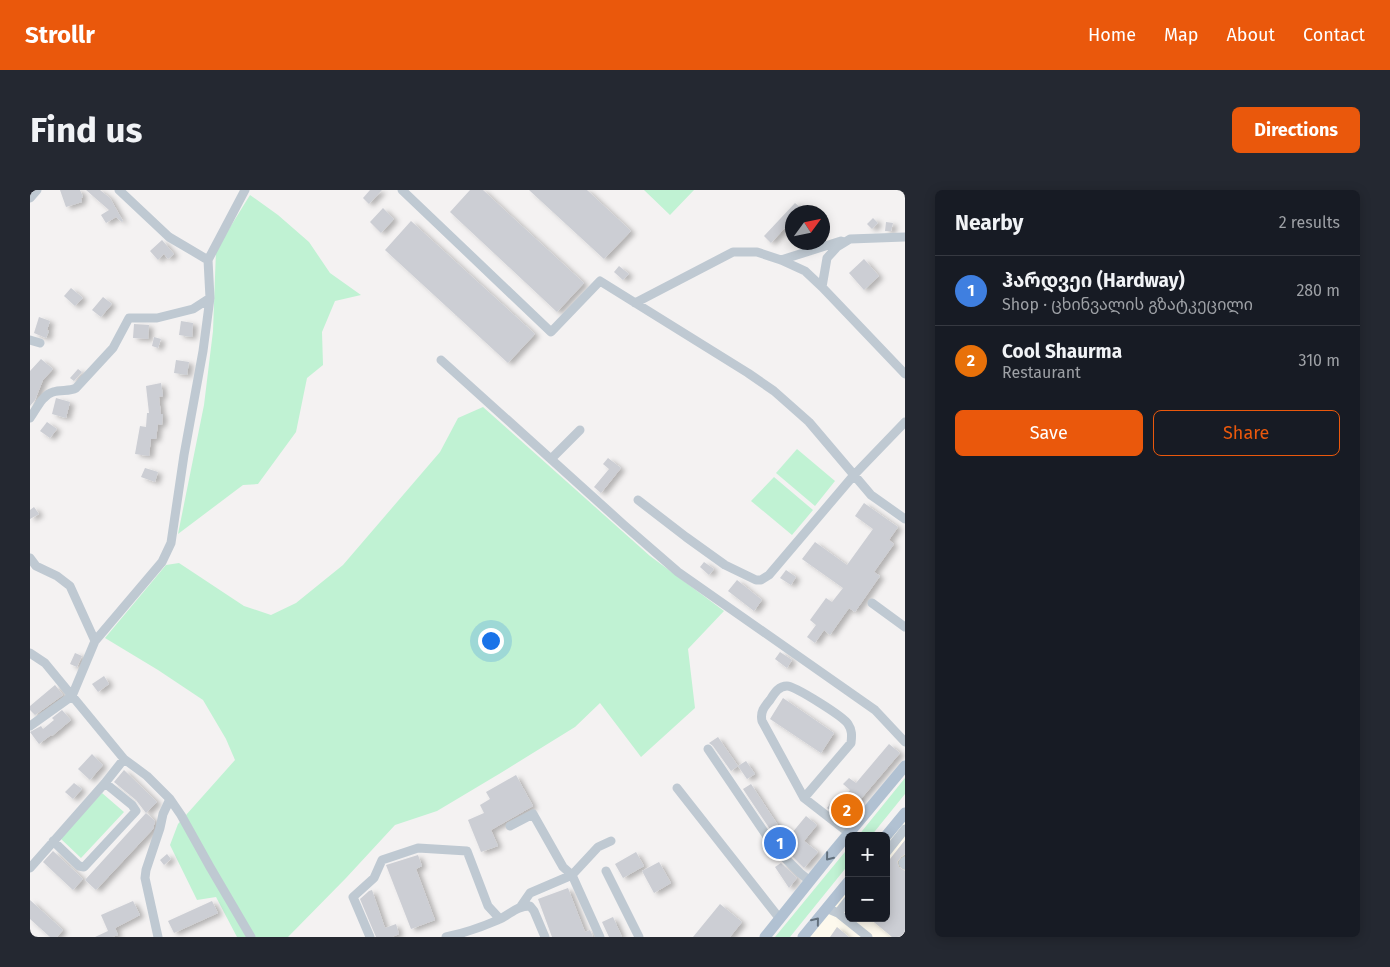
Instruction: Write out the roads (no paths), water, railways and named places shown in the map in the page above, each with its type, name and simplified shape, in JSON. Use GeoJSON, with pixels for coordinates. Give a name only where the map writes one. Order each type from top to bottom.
{"type":"FeatureCollection","features":[{"type":"Feature","properties":{"kind":"main road"},"geometry":{"type":"LineString","coordinates":[[850,832],[905,766]]}},
{"type":"Feature","properties":{"kind":"main road"},"geometry":{"type":"LineString","coordinates":[[889,832],[905,812]]}},
{"type":"Feature","properties":{"kind":"main road"},"geometry":{"type":"LineString","coordinates":[[766,937],[845,838]]}},
{"type":"Feature","properties":{"kind":"main road"},"geometry":{"type":"LineString","coordinates":[[804,937],[833,910],[845,888]]}},
{"type":"Feature","properties":{"kind":"street"},"geometry":{"type":"LineString","coordinates":[[30,198],[37,190]]}},
{"type":"Feature","properties":{"kind":"street"},"geometry":{"type":"LineString","coordinates":[[119,190],[169,237],[208,260]]}},
{"type":"Feature","properties":{"kind":"street"},"geometry":{"type":"LineString","coordinates":[[30,726],[72,696],[95,641],[162,562],[171,542],[210,298],[208,260],[245,190]]}},
{"type":"Feature","properties":{"kind":"street"},"geometry":{"type":"LineString","coordinates":[[402,190],[551,332],[600,281],[774,391],[810,422],[871,495],[905,519]]}},
{"type":"Feature","properties":{"kind":"street"},"geometry":{"type":"LineString","coordinates":[[781,260],[850,239],[905,237]]}},
{"type":"Feature","properties":{"kind":"street"},"geometry":{"type":"LineString","coordinates":[[822,287],[827,258],[837,247],[850,239]]}},
{"type":"Feature","properties":{"kind":"street"},"geometry":{"type":"LineString","coordinates":[[635,303],[733,252],[757,252],[805,271],[905,374]]}},
{"type":"Feature","properties":{"kind":"street"},"geometry":{"type":"LineString","coordinates":[[30,418],[45,397],[53,392],[76,388],[113,348],[129,318],[157,318],[193,309],[210,298]]}},
{"type":"Feature","properties":{"kind":"street"},"geometry":{"type":"LineString","coordinates":[[30,340],[40,343]]}},
{"type":"Feature","properties":{"kind":"street"},"geometry":{"type":"LineString","coordinates":[[441,360],[678,572],[875,710],[904,740]]}},
{"type":"Feature","properties":{"kind":"street"},"geometry":{"type":"LineString","coordinates":[[638,500],[686,538],[725,565],[756,580],[761,580],[769,575],[854,475],[905,422]]}},
{"type":"Feature","properties":{"kind":"street"},"geometry":{"type":"LineString","coordinates":[[551,459],[580,430]]}},
{"type":"Feature","properties":{"kind":"street"},"geometry":{"type":"LineString","coordinates":[[30,558],[36,566],[57,576],[70,586],[95,641]]}},
{"type":"Feature","properties":{"kind":"street"},"geometry":{"type":"LineString","coordinates":[[872,603],[905,627]]}},
{"type":"Feature","properties":{"kind":"street"},"geometry":{"type":"LineString","coordinates":[[30,653],[46,663],[124,760],[147,776],[170,799],[251,937]]}},
{"type":"Feature","properties":{"kind":"street"},"geometry":{"type":"LineString","coordinates":[[804,798],[851,742],[852,733],[847,722],[800,690],[788,686],[780,688],[763,708],[761,714],[762,721],[804,798],[848,832]]}},
{"type":"Feature","properties":{"kind":"street"},"geometry":{"type":"LineString","coordinates":[[708,749],[775,848],[810,881]]}},
{"type":"Feature","properties":{"kind":"street"},"geometry":{"type":"LineString","coordinates":[[30,868],[124,760]]}},
{"type":"Feature","properties":{"kind":"street"},"geometry":{"type":"LineString","coordinates":[[53,841],[79,866],[84,867],[136,811],[132,805],[105,783]]}},
{"type":"Feature","properties":{"kind":"street"},"geometry":{"type":"LineString","coordinates":[[677,788],[780,919]]}},
{"type":"Feature","properties":{"kind":"street"},"geometry":{"type":"LineString","coordinates":[[158,937],[145,878],[163,814],[170,799]]}},
{"type":"Feature","properties":{"kind":"street"},"geometry":{"type":"LineString","coordinates":[[510,826],[533,814],[563,867],[572,875],[600,937]]}},
{"type":"Feature","properties":{"kind":"street"},"geometry":{"type":"LineString","coordinates":[[890,848],[905,829]]}},
{"type":"Feature","properties":{"kind":"street"},"geometry":{"type":"LineString","coordinates":[[446,937],[466,932],[500,919],[521,906],[530,893],[572,875],[598,847],[611,842]]}},
{"type":"Feature","properties":{"kind":"street"},"geometry":{"type":"LineString","coordinates":[[370,937],[353,897],[374,878],[382,860],[418,848],[468,852],[488,906],[500,919]]}},
{"type":"Feature","properties":{"kind":"street"},"geometry":{"type":"LineString","coordinates":[[905,860],[903,863],[905,865]]}},
{"type":"Feature","properties":{"kind":"street"},"geometry":{"type":"LineString","coordinates":[[606,871],[639,937]]}},
{"type":"Feature","properties":{"kind":"street"},"geometry":{"type":"LineString","coordinates":[[845,902],[833,910],[868,937]]}},
{"type":"Feature","properties":{"kind":"street"},"geometry":{"type":"LineString","coordinates":[[521,906],[530,906],[534,911],[545,937]]}},
{"type":"Feature","properties":{"kind":"place","name":"Cool Shaurma"},"geometry":{"type":"Point","coordinates":[847,810]}},
{"type":"Feature","properties":{"kind":"place","name":"ჰარდვეი (Hardway)"},"geometry":{"type":"Point","coordinates":[780,843]}}]}
